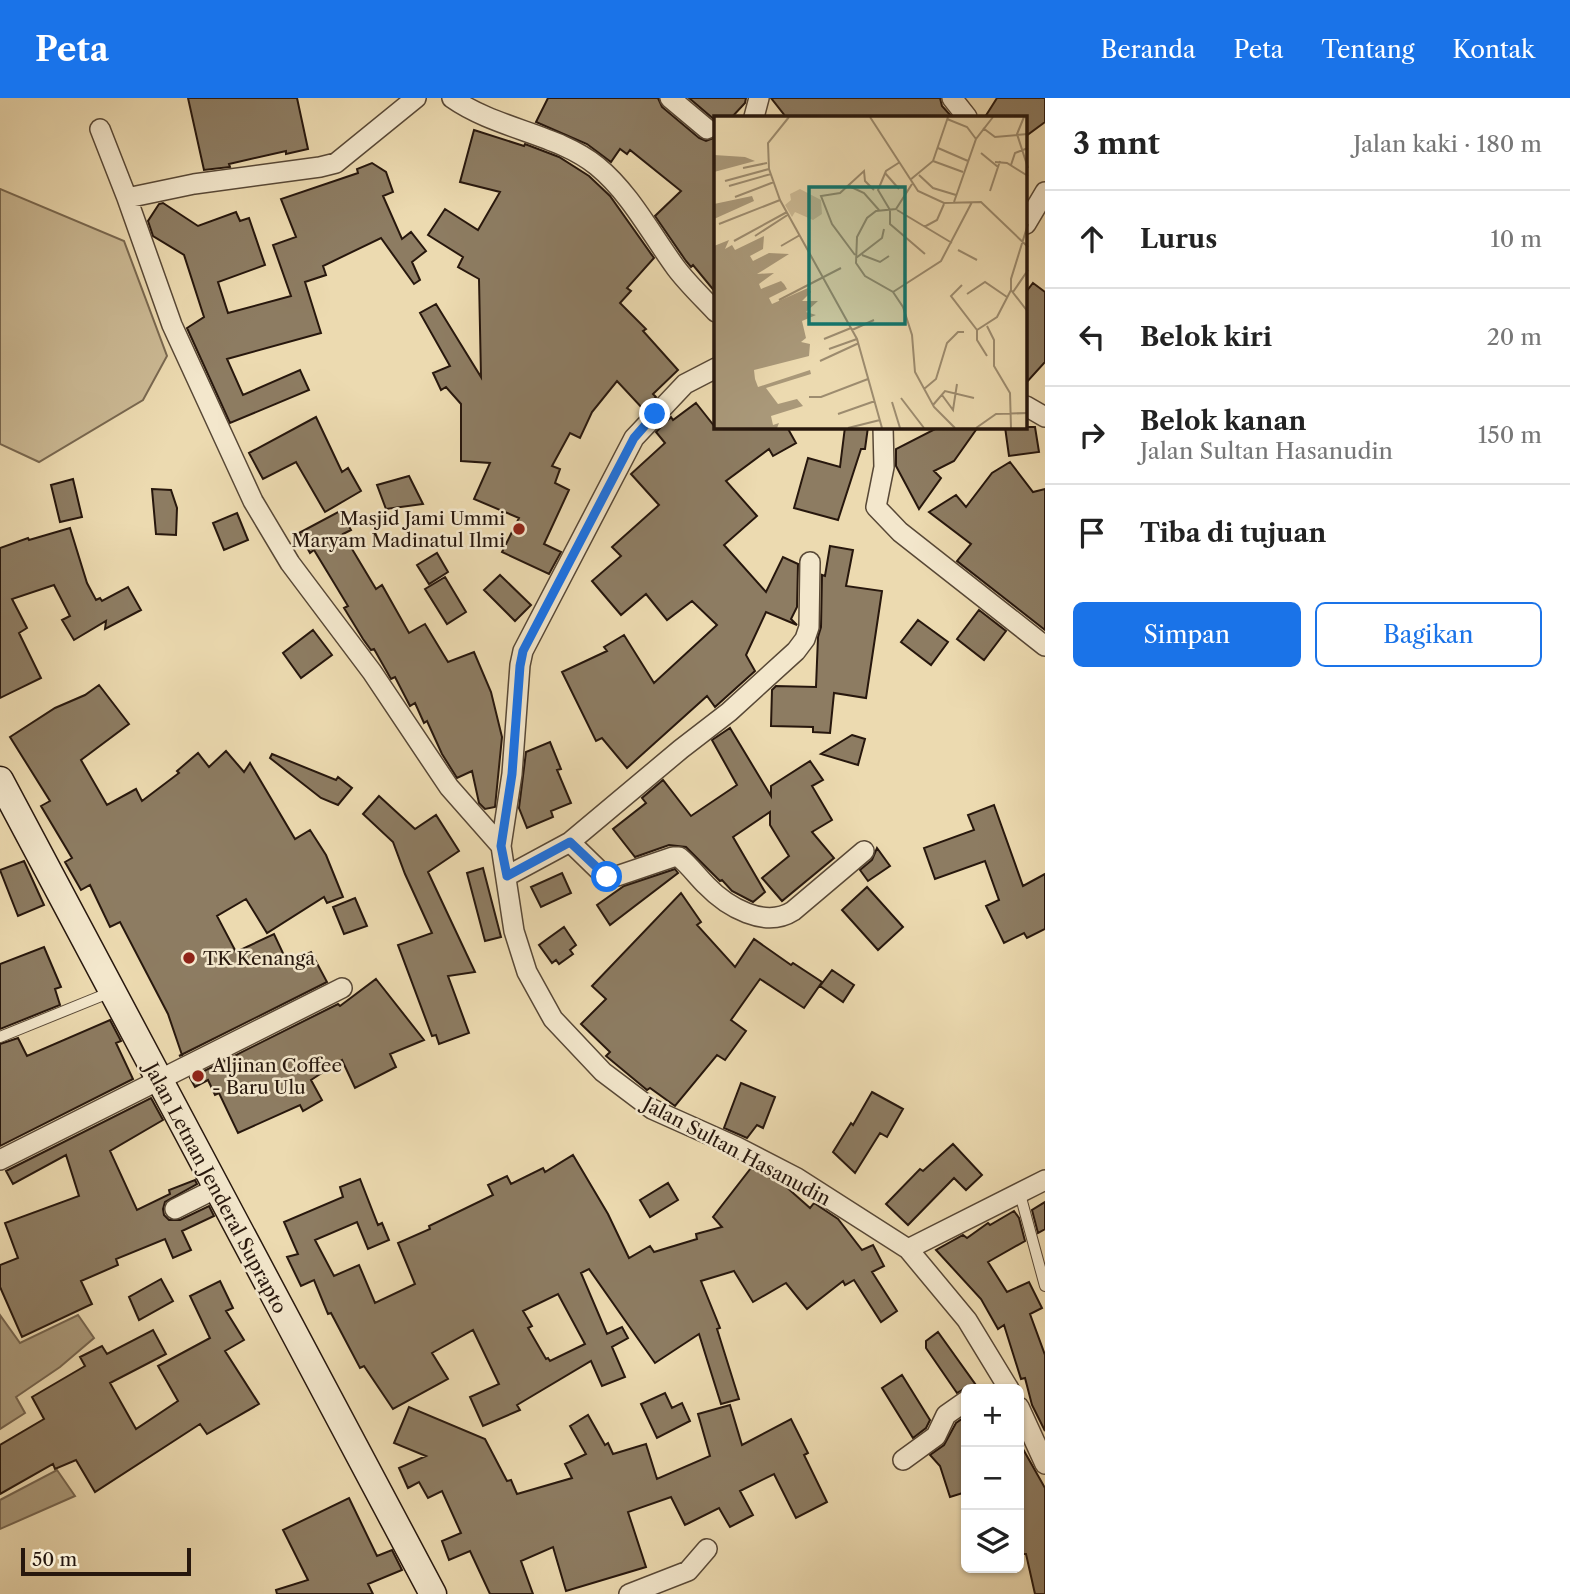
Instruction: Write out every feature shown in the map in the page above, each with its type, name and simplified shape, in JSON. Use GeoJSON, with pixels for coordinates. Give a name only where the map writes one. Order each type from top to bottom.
{"type":"FeatureCollection","features":[{"type":"Feature","properties":{"kind":"main road","name":"Jalan Letnan Jenderal Suprapto"},"geometry":{"type":"LineString","coordinates":[[0,780],[433,1594]]}},
{"type":"Feature","properties":{"kind":"street"},"geometry":{"type":"LineString","coordinates":[[127,198],[194,184],[336,163],[416,98]]}},
{"type":"Feature","properties":{"kind":"street"},"geometry":{"type":"LineString","coordinates":[[452,98],[471,111],[559,145],[597,166],[619,187],[679,271],[714,310]]}},
{"type":"Feature","properties":{"kind":"street"},"geometry":{"type":"LineString","coordinates":[[670,98],[707,129]]}},
{"type":"Feature","properties":{"kind":"street"},"geometry":{"type":"LineString","coordinates":[[754,116],[760,98]]}},
{"type":"Feature","properties":{"kind":"street"},"geometry":{"type":"LineString","coordinates":[[952,98],[966,116]]}},
{"type":"Feature","properties":{"kind":"street"},"geometry":{"type":"LineString","coordinates":[[100,129],[173,325],[253,501],[290,563],[372,672],[449,787],[501,846]]}},
{"type":"Feature","properties":{"kind":"street"},"geometry":{"type":"LineString","coordinates":[[1028,221],[1045,192]]}},
{"type":"Feature","properties":{"kind":"street","name":"Jalan Sultan Hasanudin"},"geometry":{"type":"LineString","coordinates":[[714,369],[685,384],[634,438],[523,651],[512,774],[501,846],[514,931],[527,972],[553,1018],[603,1072],[652,1110],[737,1147],[797,1178],[908,1250],[967,1320],[999,1384]]}},
{"type":"Feature","properties":{"kind":"street"},"geometry":{"type":"LineString","coordinates":[[1028,407],[1045,417]]}},
{"type":"Feature","properties":{"kind":"street"},"geometry":{"type":"LineString","coordinates":[[883,429],[884,467],[876,507],[900,532],[1045,646]]}},
{"type":"Feature","properties":{"kind":"street"},"geometry":{"type":"LineString","coordinates":[[507,876],[570,842],[729,712],[796,652],[809,627],[810,562]]}},
{"type":"Feature","properties":{"kind":"street"},"geometry":{"type":"LineString","coordinates":[[570,842],[607,877],[679,857],[707,887],[733,907],[761,918],[774,919],[793,911],[864,851]]}},
{"type":"Feature","properties":{"kind":"street"},"geometry":{"type":"LineString","coordinates":[[0,1160],[342,988]]}},
{"type":"Feature","properties":{"kind":"street"},"geometry":{"type":"LineString","coordinates":[[908,1250],[1045,1180]]}},
{"type":"Feature","properties":{"kind":"street"},"geometry":{"type":"LineString","coordinates":[[175,1209],[217,1188]]}},
{"type":"Feature","properties":{"kind":"street"},"geometry":{"type":"LineString","coordinates":[[903,1460],[936,1436],[946,1415],[961,1404]]}},
{"type":"Feature","properties":{"kind":"street"},"geometry":{"type":"LineString","coordinates":[[1024,1417],[1045,1464]]}},
{"type":"Feature","properties":{"kind":"street"},"geometry":{"type":"LineString","coordinates":[[629,1594],[688,1571],[707,1549]]}},
{"type":"Feature","properties":{"kind":"lane"},"geometry":{"type":"LineString","coordinates":[[0,1037],[111,992]]}},
{"type":"Feature","properties":{"kind":"lane"},"geometry":{"type":"LineString","coordinates":[[1020,1194],[1045,1286]]}},
{"type":"Feature","properties":{"kind":"shaded area"},"geometry":{"type":"Polygon","coordinates":[[[0,189],[124,241],[167,356],[143,400],[39,462],[0,444],[0,189]]]}},
{"type":"Feature","properties":{"kind":"shaded area"},"geometry":{"type":"Polygon","coordinates":[[[0,1315],[20,1343],[78,1315],[94,1338],[60,1367],[16,1397],[25,1413],[0,1429],[0,1315]]]}},
{"type":"Feature","properties":{"kind":"shaded area"},"geometry":{"type":"Polygon","coordinates":[[[57,1470],[75,1496],[0,1529],[0,1500],[57,1470]]]}},
{"type":"Feature","properties":{"kind":"building"},"geometry":{"type":"Polygon","coordinates":[[[188,98],[297,98],[308,149],[286,154],[286,151],[229,164],[230,167],[204,170],[188,98]]]}},
{"type":"Feature","properties":{"kind":"building"},"geometry":{"type":"Polygon","coordinates":[[[548,98],[658,98],[662,107],[699,138],[706,141],[714,138],[714,291],[693,265],[691,267],[686,261],[655,216],[681,191],[630,150],[627,154],[620,149],[611,162],[587,144],[536,122],[548,98]]]}},
{"type":"Feature","properties":{"kind":"building"},"geometry":{"type":"Polygon","coordinates":[[[689,98],[746,98],[745,103],[733,116],[714,116],[714,119],[689,98]]]}},
{"type":"Feature","properties":{"kind":"building"},"geometry":{"type":"Polygon","coordinates":[[[771,98],[940,98],[942,106],[951,116],[785,116],[771,98]]]}},
{"type":"Feature","properties":{"kind":"building"},"geometry":{"type":"Polygon","coordinates":[[[997,98],[1045,98],[1045,122],[1028,135],[1028,116],[986,116],[997,98]]]}},
{"type":"Feature","properties":{"kind":"building"},"geometry":{"type":"Polygon","coordinates":[[[474,130],[559,157],[589,176],[610,196],[654,258],[627,288],[631,291],[620,303],[646,329],[643,331],[678,370],[653,394],[656,397],[644,410],[617,381],[592,412],[580,438],[570,433],[552,466],[560,469],[555,483],[569,490],[544,544],[561,552],[549,574],[502,552],[519,518],[474,499],[490,463],[461,461],[461,404],[446,387],[441,390],[433,373],[450,366],[420,313],[436,304],[481,377],[479,279],[458,267],[463,257],[428,235],[445,209],[478,230],[500,192],[460,182],[474,130]]]}},
{"type":"Feature","properties":{"kind":"building"},"geometry":{"type":"Polygon","coordinates":[[[372,163],[386,172],[393,192],[383,196],[402,239],[411,232],[426,251],[412,262],[420,280],[414,284],[381,238],[323,266],[326,275],[305,282],[321,333],[227,359],[243,395],[300,370],[309,390],[230,423],[187,328],[204,317],[184,255],[153,236],[148,221],[159,204],[163,203],[198,226],[236,212],[240,221],[249,218],[265,265],[218,282],[228,313],[291,296],[273,245],[296,237],[281,199],[358,173],[357,169],[372,163]]]}},
{"type":"Feature","properties":{"kind":"building"},"geometry":{"type":"Polygon","coordinates":[[[1033,283],[1045,292],[1045,362],[1028,381],[1028,289],[1033,283]]]}},
{"type":"Feature","properties":{"kind":"building"},"geometry":{"type":"Polygon","coordinates":[[[696,403],[714,429],[788,429],[796,443],[773,456],[769,449],[726,481],[757,516],[724,545],[766,592],[783,557],[798,564],[797,607],[791,619],[797,625],[766,612],[746,655],[755,671],[715,707],[707,696],[627,768],[602,738],[596,741],[562,672],[607,651],[604,647],[624,635],[654,683],[717,625],[692,601],[667,620],[646,594],[621,615],[592,581],[621,556],[612,547],[659,505],[631,474],[665,443],[656,432],[671,417],[673,420],[696,403]]]}},
{"type":"Feature","properties":{"kind":"building"},"geometry":{"type":"Polygon","coordinates":[[[316,417],[342,472],[348,468],[361,491],[325,512],[296,462],[263,479],[249,453],[316,417]]]}},
{"type":"Feature","properties":{"kind":"building"},"geometry":{"type":"Polygon","coordinates":[[[1035,427],[1039,452],[1009,456],[1005,429],[1035,427]]]}},
{"type":"Feature","properties":{"kind":"building"},"geometry":{"type":"Polygon","coordinates":[[[845,429],[868,429],[865,449],[861,449],[838,520],[794,508],[808,458],[840,467],[845,429]]]}},
{"type":"Feature","properties":{"kind":"building"},"geometry":{"type":"Polygon","coordinates":[[[935,429],[977,429],[954,461],[934,471],[941,478],[919,509],[896,466],[896,449],[935,429]]]}},
{"type":"Feature","properties":{"kind":"building"},"geometry":{"type":"Polygon","coordinates":[[[1010,462],[1033,492],[1045,489],[1045,630],[957,561],[971,544],[929,512],[956,495],[966,507],[992,473],[1010,462]]]}},
{"type":"Feature","properties":{"kind":"building"},"geometry":{"type":"Polygon","coordinates":[[[409,476],[423,504],[386,509],[377,485],[409,476]]]}},
{"type":"Feature","properties":{"kind":"building"},"geometry":{"type":"Polygon","coordinates":[[[73,479],[82,517],[60,522],[51,485],[73,479]]]}},
{"type":"Feature","properties":{"kind":"building"},"geometry":{"type":"Polygon","coordinates":[[[152,489],[171,490],[177,508],[176,535],[156,534],[152,489]]]}},
{"type":"Feature","properties":{"kind":"building"},"geometry":{"type":"Polygon","coordinates":[[[340,511],[351,530],[343,534],[376,589],[382,585],[409,633],[425,624],[448,662],[474,652],[491,692],[502,737],[495,807],[485,809],[479,803],[472,771],[457,778],[427,721],[424,723],[415,703],[410,706],[395,677],[391,679],[374,649],[371,650],[363,639],[344,608],[348,606],[314,550],[310,553],[299,533],[340,511]]]}},
{"type":"Feature","properties":{"kind":"building"},"geometry":{"type":"Polygon","coordinates":[[[237,513],[248,540],[224,550],[213,523],[237,513]]]}},
{"type":"Feature","properties":{"kind":"building"},"geometry":{"type":"Polygon","coordinates":[[[70,528],[87,583],[96,600],[100,598],[102,601],[128,587],[141,610],[105,629],[106,621],[74,640],[62,620],[70,616],[54,585],[12,599],[27,628],[19,633],[41,678],[0,698],[0,548],[70,528]]]}},
{"type":"Feature","properties":{"kind":"building"},"geometry":{"type":"Polygon","coordinates":[[[830,546],[853,550],[846,586],[882,591],[866,698],[834,693],[830,733],[813,732],[813,727],[771,726],[772,690],[776,686],[816,687],[822,575],[825,576],[830,546]]]}},
{"type":"Feature","properties":{"kind":"building"},"geometry":{"type":"Polygon","coordinates":[[[437,553],[448,572],[429,584],[417,565],[437,553]]]}},
{"type":"Feature","properties":{"kind":"building"},"geometry":{"type":"Polygon","coordinates":[[[500,575],[531,605],[515,621],[484,590],[500,575]]]}},
{"type":"Feature","properties":{"kind":"building"},"geometry":{"type":"Polygon","coordinates":[[[445,577],[466,612],[447,624],[425,589],[445,577]]]}},
{"type":"Feature","properties":{"kind":"building"},"geometry":{"type":"Polygon","coordinates":[[[979,610],[1006,631],[984,660],[957,639],[979,610]]]}},
{"type":"Feature","properties":{"kind":"building"},"geometry":{"type":"Polygon","coordinates":[[[918,620],[948,642],[931,665],[901,642],[918,620]]]}},
{"type":"Feature","properties":{"kind":"building"},"geometry":{"type":"Polygon","coordinates":[[[313,630],[332,655],[301,678],[283,653],[313,630]]]}},
{"type":"Feature","properties":{"kind":"building"},"geometry":{"type":"Polygon","coordinates":[[[99,685],[129,724],[81,760],[107,805],[136,789],[142,801],[179,773],[177,771],[198,753],[209,767],[226,751],[244,772],[250,763],[295,839],[310,830],[326,855],[343,897],[327,903],[324,897],[267,933],[246,899],[217,916],[236,952],[274,934],[288,964],[311,952],[327,982],[182,1055],[168,1014],[120,922],[110,927],[90,885],[81,890],[65,862],[72,858],[41,806],[50,801],[10,737],[55,708],[85,695],[99,685]]]}},
{"type":"Feature","properties":{"kind":"building"},"geometry":{"type":"Polygon","coordinates":[[[730,728],[771,796],[771,786],[810,761],[823,780],[812,786],[832,820],[812,832],[834,858],[782,901],[762,878],[789,856],[770,825],[770,812],[733,837],[765,892],[753,902],[732,891],[686,847],[669,845],[635,857],[613,829],[646,803],[642,798],[663,780],[691,816],[737,785],[712,740],[730,728]]]}},
{"type":"Feature","properties":{"kind":"building"},"geometry":{"type":"Polygon","coordinates":[[[852,735],[865,739],[858,765],[821,754],[852,735]]]}},
{"type":"Feature","properties":{"kind":"building"},"geometry":{"type":"Polygon","coordinates":[[[550,742],[561,769],[557,770],[571,803],[551,811],[553,817],[527,828],[519,808],[526,752],[550,742]]]}},
{"type":"Feature","properties":{"kind":"building"},"geometry":{"type":"Polygon","coordinates":[[[272,754],[336,780],[338,777],[352,788],[338,805],[321,798],[270,758],[272,754]]]}},
{"type":"Feature","properties":{"kind":"building"},"geometry":{"type":"Polygon","coordinates":[[[379,796],[415,829],[436,815],[459,851],[428,872],[475,972],[448,976],[469,1033],[439,1044],[436,1035],[432,1036],[398,945],[432,933],[393,842],[363,814],[379,796]]]}},
{"type":"Feature","properties":{"kind":"building"},"geometry":{"type":"Polygon","coordinates":[[[994,805],[1023,886],[1045,874],[1045,929],[1027,938],[1024,933],[1004,943],[986,906],[999,900],[985,861],[935,879],[924,848],[974,830],[968,815],[994,805]]]}},
{"type":"Feature","properties":{"kind":"building"},"geometry":{"type":"Polygon","coordinates":[[[877,848],[890,866],[868,881],[860,870],[872,860],[877,848]]]}},
{"type":"Feature","properties":{"kind":"building"},"geometry":{"type":"Polygon","coordinates":[[[24,861],[44,905],[18,916],[0,870],[24,861]]]}},
{"type":"Feature","properties":{"kind":"building"},"geometry":{"type":"Polygon","coordinates":[[[483,868],[501,937],[485,941],[467,873],[483,868]]]}},
{"type":"Feature","properties":{"kind":"building"},"geometry":{"type":"Polygon","coordinates":[[[675,869],[678,873],[610,925],[597,905],[624,886],[675,869]]]}},
{"type":"Feature","properties":{"kind":"building"},"geometry":{"type":"Polygon","coordinates":[[[562,873],[571,893],[541,907],[531,887],[562,873]]]}},
{"type":"Feature","properties":{"kind":"building"},"geometry":{"type":"Polygon","coordinates":[[[867,887],[903,927],[878,950],[842,910],[867,887]]]}},
{"type":"Feature","properties":{"kind":"building"},"geometry":{"type":"Polygon","coordinates":[[[681,893],[701,922],[697,925],[735,967],[754,939],[791,965],[793,963],[822,982],[804,1008],[760,979],[731,1020],[746,1031],[725,1060],[717,1055],[675,1106],[650,1088],[647,1090],[606,1056],[610,1052],[581,1024],[606,999],[592,986],[681,893]]]}},
{"type":"Feature","properties":{"kind":"building"},"geometry":{"type":"Polygon","coordinates":[[[355,898],[367,926],[344,934],[333,907],[355,898]]]}},
{"type":"Feature","properties":{"kind":"building"},"geometry":{"type":"Polygon","coordinates":[[[564,927],[576,945],[570,950],[573,954],[559,964],[556,960],[552,963],[539,945],[564,927]]]}},
{"type":"Feature","properties":{"kind":"building"},"geometry":{"type":"Polygon","coordinates":[[[44,947],[61,987],[55,989],[60,1005],[0,1029],[0,964],[44,947]]]}},
{"type":"Feature","properties":{"kind":"building"},"geometry":{"type":"Polygon","coordinates":[[[832,970],[854,985],[843,1002],[820,986],[832,970]]]}},
{"type":"Feature","properties":{"kind":"building"},"geometry":{"type":"Polygon","coordinates":[[[376,979],[424,1040],[390,1054],[396,1067],[355,1088],[342,1060],[311,1080],[322,1100],[303,1111],[300,1105],[238,1133],[219,1093],[215,1095],[208,1080],[195,1087],[190,1078],[338,1004],[340,1006],[376,979]]]}},
{"type":"Feature","properties":{"kind":"building"},"geometry":{"type":"Polygon","coordinates":[[[110,1020],[121,1041],[116,1043],[133,1079],[0,1146],[0,1044],[18,1038],[27,1056],[110,1020]]]}},
{"type":"Feature","properties":{"kind":"building"},"geometry":{"type":"Polygon","coordinates":[[[741,1083],[775,1097],[763,1128],[757,1125],[747,1138],[724,1128],[741,1083]]]}},
{"type":"Feature","properties":{"kind":"building"},"geometry":{"type":"Polygon","coordinates":[[[872,1092],[903,1109],[887,1137],[880,1133],[855,1173],[833,1152],[872,1092]]]}},
{"type":"Feature","properties":{"kind":"building"},"geometry":{"type":"Polygon","coordinates":[[[151,1098],[163,1120],[110,1151],[137,1210],[170,1194],[169,1190],[195,1180],[197,1184],[165,1202],[164,1215],[169,1220],[180,1220],[209,1206],[214,1216],[182,1231],[191,1250],[173,1258],[165,1239],[116,1259],[118,1265],[81,1281],[92,1304],[22,1337],[0,1287],[0,1265],[18,1258],[5,1223],[79,1196],[66,1155],[13,1184],[6,1171],[151,1098]]]}},
{"type":"Feature","properties":{"kind":"building"},"geometry":{"type":"Polygon","coordinates":[[[953,1144],[982,1175],[966,1190],[954,1178],[908,1225],[886,1204],[920,1169],[923,1171],[953,1144]]]}},
{"type":"Feature","properties":{"kind":"building"},"geometry":{"type":"Polygon","coordinates":[[[573,1155],[608,1214],[629,1258],[650,1246],[654,1252],[697,1239],[696,1234],[722,1227],[713,1217],[751,1168],[783,1184],[810,1208],[814,1203],[838,1219],[862,1250],[873,1245],[884,1266],[872,1272],[897,1311],[881,1322],[854,1280],[845,1285],[843,1281],[807,1309],[786,1283],[753,1302],[734,1271],[701,1281],[720,1328],[717,1329],[739,1399],[721,1404],[699,1334],[655,1363],[589,1269],[581,1273],[607,1334],[622,1327],[628,1338],[612,1347],[625,1377],[602,1386],[591,1361],[517,1405],[520,1410],[483,1426],[470,1397],[499,1384],[473,1330],[432,1353],[448,1379],[393,1409],[364,1366],[360,1368],[331,1313],[328,1314],[314,1280],[301,1286],[287,1257],[298,1254],[284,1222],[343,1197],[340,1187],[360,1179],[378,1225],[382,1223],[389,1240],[368,1249],[357,1222],[315,1240],[334,1276],[359,1265],[375,1303],[415,1284],[398,1243],[493,1195],[488,1185],[507,1176],[511,1184],[543,1168],[545,1172],[573,1155]],[[558,1294],[523,1311],[532,1326],[528,1328],[546,1359],[550,1361],[585,1344],[558,1294]]]}},
{"type":"Feature","properties":{"kind":"building"},"geometry":{"type":"Polygon","coordinates":[[[668,1183],[678,1200],[650,1217],[640,1200],[668,1183]]]}},
{"type":"Feature","properties":{"kind":"building"},"geometry":{"type":"Polygon","coordinates":[[[1045,1202],[1045,1229],[1038,1233],[1032,1210],[1045,1202]]]}},
{"type":"Feature","properties":{"kind":"building"},"geometry":{"type":"Polygon","coordinates":[[[1014,1211],[1019,1218],[1025,1241],[988,1262],[1007,1292],[1029,1282],[1042,1308],[1030,1314],[1045,1355],[1045,1431],[1032,1405],[1025,1378],[1021,1379],[1004,1325],[998,1329],[981,1299],[936,1250],[963,1235],[967,1238],[988,1223],[990,1225],[1014,1211]]]}},
{"type":"Feature","properties":{"kind":"building"},"geometry":{"type":"Polygon","coordinates":[[[161,1279],[173,1301],[139,1320],[129,1297],[161,1279]]]}},
{"type":"Feature","properties":{"kind":"building"},"geometry":{"type":"Polygon","coordinates":[[[220,1281],[233,1308],[226,1311],[244,1340],[225,1351],[259,1404],[207,1434],[200,1424],[95,1492],[76,1460],[55,1469],[53,1464],[0,1494],[0,1445],[44,1419],[32,1397],[85,1366],[80,1357],[102,1346],[107,1354],[153,1330],[166,1354],[110,1383],[136,1429],[178,1401],[158,1366],[210,1338],[190,1296],[220,1281]]]}},
{"type":"Feature","properties":{"kind":"building"},"geometry":{"type":"Polygon","coordinates":[[[938,1332],[975,1384],[961,1384],[961,1391],[957,1393],[926,1348],[926,1341],[938,1332]]]}},
{"type":"Feature","properties":{"kind":"building"},"geometry":{"type":"Polygon","coordinates":[[[902,1375],[930,1420],[926,1428],[913,1438],[882,1388],[902,1375]]]}},
{"type":"Feature","properties":{"kind":"building"},"geometry":{"type":"Polygon","coordinates":[[[665,1393],[672,1408],[682,1403],[690,1421],[657,1438],[641,1404],[665,1393]]]}},
{"type":"Feature","properties":{"kind":"building"},"geometry":{"type":"Polygon","coordinates":[[[730,1405],[742,1445],[791,1419],[808,1453],[804,1455],[827,1502],[796,1518],[774,1474],[740,1491],[753,1515],[730,1527],[719,1508],[685,1525],[671,1497],[628,1512],[646,1567],[566,1591],[553,1547],[521,1561],[533,1594],[490,1594],[470,1551],[449,1560],[442,1541],[461,1533],[442,1491],[428,1498],[419,1482],[408,1488],[399,1468],[426,1456],[394,1443],[409,1407],[485,1439],[507,1481],[511,1480],[517,1494],[572,1478],[565,1464],[586,1454],[570,1426],[588,1415],[613,1454],[646,1444],[657,1479],[710,1456],[698,1414],[730,1405]]]}},
{"type":"Feature","properties":{"kind":"building"},"geometry":{"type":"Polygon","coordinates":[[[961,1420],[961,1494],[950,1497],[940,1466],[930,1455],[944,1445],[956,1423],[961,1420]]]}},
{"type":"Feature","properties":{"kind":"building"},"geometry":{"type":"Polygon","coordinates":[[[1024,1451],[1045,1488],[1045,1594],[1035,1594],[1026,1554],[1024,1451]]]}},
{"type":"Feature","properties":{"kind":"building"},"geometry":{"type":"Polygon","coordinates":[[[349,1498],[377,1556],[392,1550],[402,1570],[368,1584],[373,1594],[277,1594],[276,1590],[308,1580],[283,1530],[349,1498]]]}},
{"type":"Feature","properties":{"kind":"place","name":"Masjid Jami Ummi Maryam Madinatul Ilmi"},"geometry":{"type":"Point","coordinates":[519,529]}},
{"type":"Feature","properties":{"kind":"place","name":"TK Kenanga"},"geometry":{"type":"Point","coordinates":[189,958]}},
{"type":"Feature","properties":{"kind":"place","name":"Aljinan Coffee - Baru Ulu"},"geometry":{"type":"Point","coordinates":[198,1076]}},
{"type":"Feature","properties":{"kind":"route"},"geometry":{"type":"LineString","coordinates":[[607,877],[570,842],[507,876],[501,846],[512,774],[523,651],[634,438],[655,414]]}}]}
